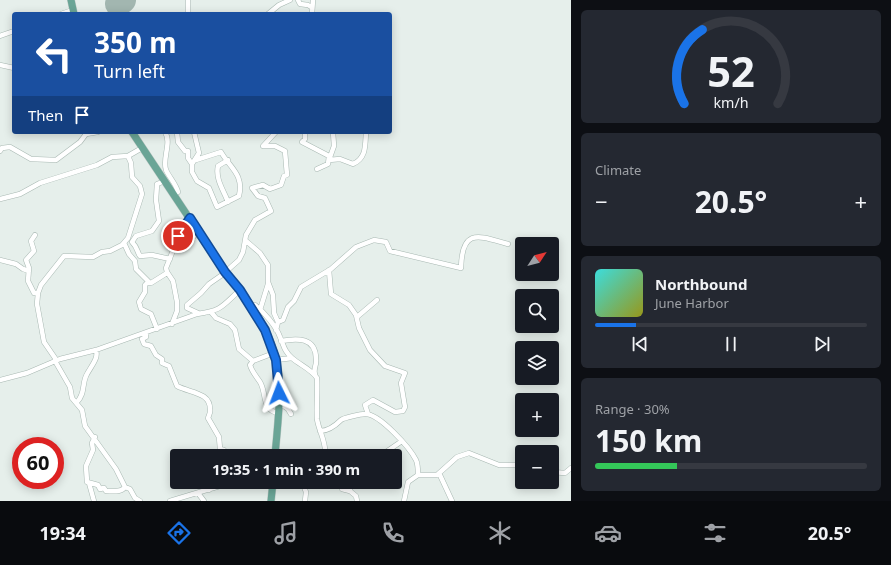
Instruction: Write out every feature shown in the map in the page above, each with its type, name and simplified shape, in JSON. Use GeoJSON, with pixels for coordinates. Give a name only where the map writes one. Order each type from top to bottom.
{"type":"FeatureCollection","features":[{"type":"Feature","properties":{"kind":"main road"},"geometry":{"type":"LineString","coordinates":[[71,0],[74,12]]}},
{"type":"Feature","properties":{"kind":"main road"},"geometry":{"type":"LineString","coordinates":[[133,134],[225,272],[250,305],[260,312],[261,323],[277,360],[279,376],[279,403],[275,449]]}},
{"type":"Feature","properties":{"kind":"main road"},"geometry":{"type":"LineString","coordinates":[[271,501],[272,489]]}},
{"type":"Feature","properties":{"kind":"street"},"geometry":{"type":"LineString","coordinates":[[188,0],[188,12]]}},
{"type":"Feature","properties":{"kind":"street"},"geometry":{"type":"LineString","coordinates":[[270,12],[279,5],[290,0]]}},
{"type":"Feature","properties":{"kind":"street"},"geometry":{"type":"LineString","coordinates":[[298,0],[300,4],[308,4],[311,7]]}},
{"type":"Feature","properties":{"kind":"street"},"geometry":{"type":"LineString","coordinates":[[312,0],[312,12]]}},
{"type":"Feature","properties":{"kind":"street"},"geometry":{"type":"LineString","coordinates":[[0,36],[12,32]]}},
{"type":"Feature","properties":{"kind":"street"},"geometry":{"type":"LineString","coordinates":[[0,65],[12,68]]}},
{"type":"Feature","properties":{"kind":"street"},"geometry":{"type":"LineString","coordinates":[[0,151],[2,148],[10,147],[30,159],[56,160],[80,142],[86,134]]}},
{"type":"Feature","properties":{"kind":"street"},"geometry":{"type":"LineString","coordinates":[[166,134],[168,138],[166,148],[166,170],[177,188],[178,192],[174,194]]}},
{"type":"Feature","properties":{"kind":"street"},"geometry":{"type":"LineString","coordinates":[[176,134],[178,142],[185,151],[188,150],[188,158],[194,162]]}},
{"type":"Feature","properties":{"kind":"street"},"geometry":{"type":"LineString","coordinates":[[194,134],[199,149],[194,162],[194,175],[197,181],[209,188],[217,207],[237,198],[241,189],[237,171],[221,152],[194,162]]}},
{"type":"Feature","properties":{"kind":"street"},"geometry":{"type":"LineString","coordinates":[[198,313],[187,308],[187,305],[209,284],[239,260],[245,240],[255,220],[271,212],[265,198],[255,194],[253,187],[263,185],[270,189],[281,186],[284,176],[287,175],[285,151],[275,146],[263,146],[274,134]]}},
{"type":"Feature","properties":{"kind":"street"},"geometry":{"type":"LineString","coordinates":[[306,134],[305,139],[302,142],[323,152],[329,156],[329,160]]}},
{"type":"Feature","properties":{"kind":"street"},"geometry":{"type":"LineString","coordinates":[[317,169],[328,164],[334,146],[332,134]]}},
{"type":"Feature","properties":{"kind":"street"},"geometry":{"type":"LineString","coordinates":[[329,160],[340,159],[353,164],[356,162],[363,156],[367,140],[366,134]]}},
{"type":"Feature","properties":{"kind":"street"},"geometry":{"type":"LineString","coordinates":[[0,199],[20,194],[40,183],[97,165],[112,157],[128,156],[142,148]]}},
{"type":"Feature","properties":{"kind":"street"},"geometry":{"type":"LineString","coordinates":[[128,156],[131,163],[132,177],[140,186],[142,194],[130,234],[124,243],[92,257],[64,256],[57,263],[38,293],[37,304],[44,342],[70,387],[70,395],[82,410],[86,426],[95,437],[124,482],[125,487],[140,501]]}},
{"type":"Feature","properties":{"kind":"street"},"geometry":{"type":"LineString","coordinates":[[228,160],[218,166],[217,172],[218,179],[227,195],[228,202]]}},
{"type":"Feature","properties":{"kind":"street"},"geometry":{"type":"LineString","coordinates":[[148,282],[136,269],[135,261],[138,253],[137,246],[132,241],[136,236],[152,231],[159,220],[156,200],[157,184],[165,181]]}},
{"type":"Feature","properties":{"kind":"street"},"geometry":{"type":"LineString","coordinates":[[172,324],[177,311],[177,302],[173,281],[167,273],[166,268],[176,239],[190,218]]}},
{"type":"Feature","properties":{"kind":"street"},"geometry":{"type":"LineString","coordinates":[[174,248],[177,248],[191,237],[200,233]]}},
{"type":"Feature","properties":{"kind":"street"},"geometry":{"type":"LineString","coordinates":[[35,235],[32,242],[34,251],[26,260],[29,271],[28,281],[34,293],[38,293]]}},
{"type":"Feature","properties":{"kind":"street"},"geometry":{"type":"LineString","coordinates":[[278,322],[283,320],[288,307],[294,301],[301,287],[329,270],[356,247],[374,240],[386,242],[390,251],[461,268],[461,251],[468,241],[474,237],[481,237],[508,244]]}},
{"type":"Feature","properties":{"kind":"street"},"geometry":{"type":"LineString","coordinates":[[245,240],[260,252],[268,265],[268,287],[260,312],[269,320],[276,330],[283,348],[292,358],[315,374],[318,378],[317,418],[325,443],[325,449]]}},
{"type":"Feature","properties":{"kind":"street"},"geometry":{"type":"LineString","coordinates":[[124,243],[129,254],[135,261]]}},
{"type":"Feature","properties":{"kind":"street"},"geometry":{"type":"LineString","coordinates":[[138,253],[140,256],[152,255],[170,259]]}},
{"type":"Feature","properties":{"kind":"street"},"geometry":{"type":"LineString","coordinates":[[0,260],[16,264],[23,270],[29,271]]}},
{"type":"Feature","properties":{"kind":"street"},"geometry":{"type":"LineString","coordinates":[[329,270],[331,294],[349,305],[356,317],[360,331],[375,355],[387,368],[403,371],[405,373],[400,383],[405,406],[403,411],[395,412],[373,400],[365,405],[368,414]]}},
{"type":"Feature","properties":{"kind":"street"},"geometry":{"type":"LineString","coordinates":[[148,282],[151,283],[167,273]]}},
{"type":"Feature","properties":{"kind":"street"},"geometry":{"type":"LineString","coordinates":[[148,282],[145,285],[145,292],[139,304],[141,309],[151,314],[157,329]]}},
{"type":"Feature","properties":{"kind":"street"},"geometry":{"type":"LineString","coordinates":[[268,282],[273,295],[274,313],[278,322],[276,330]]}},
{"type":"Feature","properties":{"kind":"street"},"geometry":{"type":"LineString","coordinates":[[0,380],[24,374],[55,360],[96,350],[172,324],[198,313],[211,312],[230,301],[240,290]]}},
{"type":"Feature","properties":{"kind":"street"},"geometry":{"type":"LineString","coordinates":[[356,317],[376,300]]}},
{"type":"Feature","properties":{"kind":"street"},"geometry":{"type":"LineString","coordinates":[[211,312],[216,318],[230,324],[235,330],[239,349],[253,361]]}},
{"type":"Feature","properties":{"kind":"street"},"geometry":{"type":"LineString","coordinates":[[261,323],[269,320],[274,313]]}},
{"type":"Feature","properties":{"kind":"street"},"geometry":{"type":"LineString","coordinates":[[146,333],[146,337],[142,340],[144,344],[151,346],[156,355],[162,359],[162,363],[169,366],[177,386],[206,396],[209,401],[211,412],[208,418],[219,436],[220,449]]}},
{"type":"Feature","properties":{"kind":"street"},"geometry":{"type":"LineString","coordinates":[[281,341],[300,338],[308,341],[316,355],[315,374]]}},
{"type":"Feature","properties":{"kind":"street"},"geometry":{"type":"LineString","coordinates":[[283,348],[278,351],[277,360],[292,358]]}},
{"type":"Feature","properties":{"kind":"street"},"geometry":{"type":"LineString","coordinates":[[76,402],[83,392],[86,376],[96,357],[96,350]]}},
{"type":"Feature","properties":{"kind":"street"},"geometry":{"type":"LineString","coordinates":[[274,353],[253,361],[250,365],[260,382],[264,401],[269,410],[278,414]]}},
{"type":"Feature","properties":{"kind":"street"},"geometry":{"type":"LineString","coordinates":[[279,403],[287,408],[291,414]]}},
{"type":"Feature","properties":{"kind":"street"},"geometry":{"type":"LineString","coordinates":[[320,431],[326,431],[346,418],[368,414],[387,425],[402,441],[417,461],[418,475]]}},
{"type":"Feature","properties":{"kind":"street"},"geometry":{"type":"LineString","coordinates":[[94,501],[89,483],[86,479],[86,466],[94,450],[92,443],[95,437]]}},
{"type":"Feature","properties":{"kind":"street"},"geometry":{"type":"LineString","coordinates":[[390,449],[402,441]]}},
{"type":"Feature","properties":{"kind":"street"},"geometry":{"type":"LineString","coordinates":[[404,501],[408,482],[418,475],[437,476],[457,457],[469,454],[499,465],[515,465]]}},
{"type":"Feature","properties":{"kind":"street"},"geometry":{"type":"LineString","coordinates":[[559,473],[565,473],[571,468]]}},
{"type":"Feature","properties":{"kind":"street"},"geometry":{"type":"LineString","coordinates":[[439,473],[452,501]]}},
{"type":"Feature","properties":{"kind":"street"},"geometry":{"type":"LineString","coordinates":[[89,483],[95,483],[100,489],[104,488],[107,491],[112,492],[125,487]]}},
{"type":"Feature","properties":{"kind":"street"},"geometry":{"type":"LineString","coordinates":[[305,489],[305,501]]}},
{"type":"Feature","properties":{"kind":"street"},"geometry":{"type":"LineString","coordinates":[[342,489],[350,491],[356,496],[357,501]]}},
{"type":"Feature","properties":{"kind":"street"},"geometry":{"type":"LineString","coordinates":[[170,501],[209,490]]}},
{"type":"Feature","properties":{"kind":"street"},"geometry":{"type":"LineString","coordinates":[[198,493],[204,501]]}},
{"type":"Feature","properties":{"kind":"runway"},"geometry":{"type":"LineString","coordinates":[[118,4],[123,0]]}},
{"type":"Feature","properties":{"kind":"route"},"geometry":{"type":"LineString","coordinates":[[178,236],[190,218],[225,272],[253,309],[265,330],[276,360],[279,376],[279,393]]}}]}
